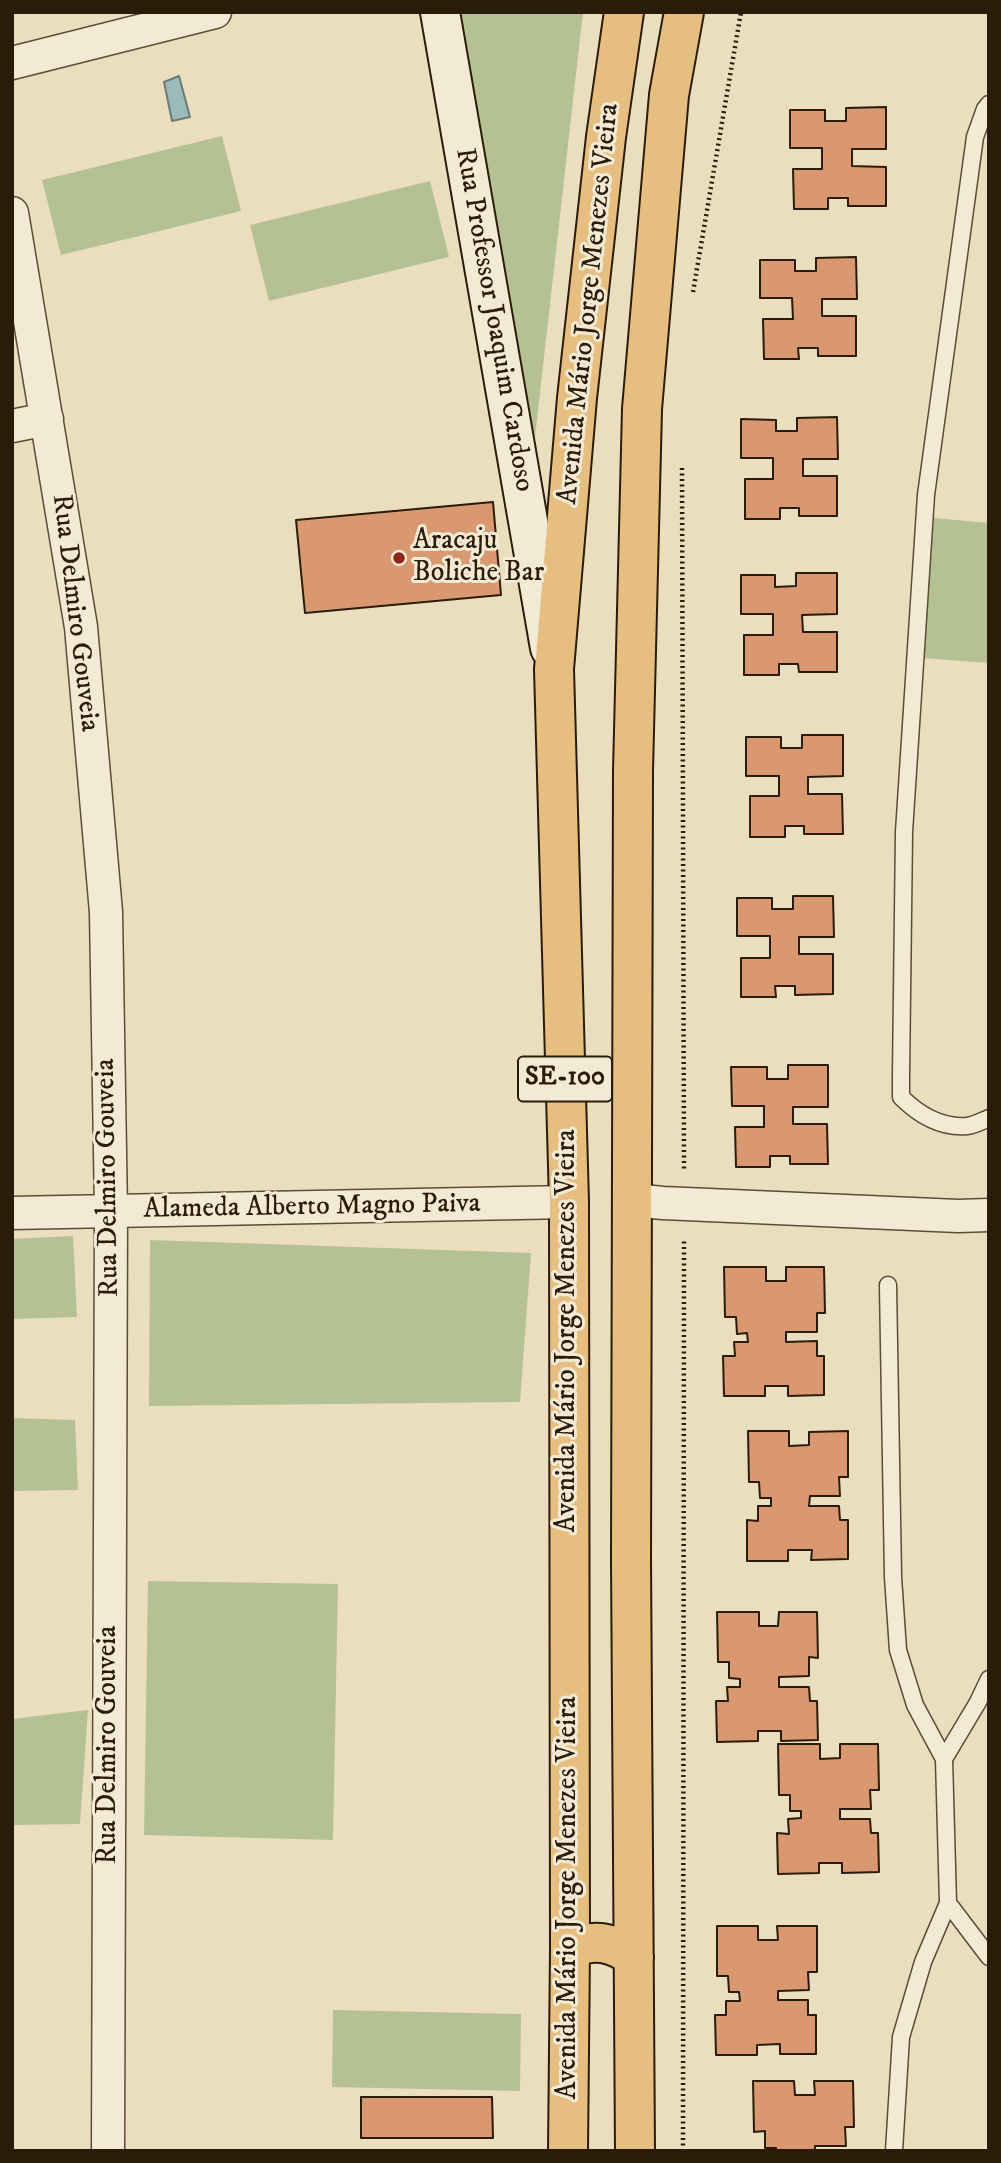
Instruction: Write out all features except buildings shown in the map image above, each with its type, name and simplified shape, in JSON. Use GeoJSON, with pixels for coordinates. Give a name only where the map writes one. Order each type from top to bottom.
{"type":"FeatureCollection","features":[{"type":"Feature","properties":{"kind":"main road","name":"Avenida Mário Jorge Menezes Vieira"},"geometry":{"type":"LineString","coordinates":[[568,2151],[569,1202],[554,669],[577,398],[606,137],[624,12]]}},
{"type":"Feature","properties":{"kind":"main road","name":"Avenida Mário Jorge Menezes Vieira"},"geometry":{"type":"LineString","coordinates":[[635,2151],[631,1560],[633,771],[642,409],[669,95],[684,12]]}},
{"type":"Feature","properties":{"kind":"main road"},"geometry":{"type":"LineString","coordinates":[[570,1556],[582,1563],[603,1567],[617,1567],[631,1560]]}},
{"type":"Feature","properties":{"kind":"main road"},"geometry":{"type":"LineString","coordinates":[[570,1949],[585,1942],[603,1943],[619,1947],[634,1957]]}},
{"type":"Feature","properties":{"kind":"street"},"geometry":{"type":"LineString","coordinates":[[12,63],[215,12]]}},
{"type":"Feature","properties":{"kind":"street","name":"Rua Professor Joaquim Cardoso"},"geometry":{"type":"LineString","coordinates":[[440,12],[554,669]]}},
{"type":"Feature","properties":{"kind":"street","name":"Rua Delmiro Gouveia"},"geometry":{"type":"LineString","coordinates":[[12,213],[81,627],[106,912],[111,1212],[108,2151]]}},
{"type":"Feature","properties":{"kind":"street"},"geometry":{"type":"LineString","coordinates":[[12,426],[47,419]]}},
{"type":"Feature","properties":{"kind":"street"},"geometry":{"type":"LineString","coordinates":[[632,1200],[958,1216],[989,1215]]}},
{"type":"Feature","properties":{"kind":"street","name":"Alameda Alberto Magno Paiva"},"geometry":{"type":"LineString","coordinates":[[12,1213],[569,1202]]}},
{"type":"Feature","properties":{"kind":"lane"},"geometry":{"type":"LineString","coordinates":[[989,104],[975,137],[926,495],[904,832],[901,1075],[901,1097],[915,1111],[943,1125],[970,1126],[989,1118]]}},
{"type":"Feature","properties":{"kind":"lane"},"geometry":{"type":"LineString","coordinates":[[888,1285],[893,1577],[898,1650],[915,1705],[944,1759],[948,1903],[923,1962],[901,2037],[894,2151]]}},
{"type":"Feature","properties":{"kind":"lane"},"geometry":{"type":"LineString","coordinates":[[944,1759],[989,1679]]}},
{"type":"Feature","properties":{"kind":"lane"},"geometry":{"type":"LineString","coordinates":[[948,1903],[989,1958]]}},
{"type":"Feature","properties":{"kind":"path"},"geometry":{"type":"LineString","coordinates":[[693,294],[741,12]]}},
{"type":"Feature","properties":{"kind":"path"},"geometry":{"type":"LineString","coordinates":[[682,459],[682,2151]]}},
{"type":"Feature","properties":{"kind":"green space"},"geometry":{"type":"Polygon","coordinates":[[[461,12],[583,12],[534,446],[461,12]]]}},
{"type":"Feature","properties":{"kind":"green space"},"geometry":{"type":"Polygon","coordinates":[[[222,136],[241,211],[61,255],[42,180],[222,136]]]}},
{"type":"Feature","properties":{"kind":"green space"},"geometry":{"type":"Polygon","coordinates":[[[430,181],[449,257],[269,301],[250,225],[430,181]]]}},
{"type":"Feature","properties":{"kind":"green space"},"geometry":{"type":"Polygon","coordinates":[[[934,518],[989,523],[989,663],[922,658],[934,518]]]}},
{"type":"Feature","properties":{"kind":"green space"},"geometry":{"type":"Polygon","coordinates":[[[73,1236],[77,1317],[12,1319],[12,1239],[73,1236]]]}},
{"type":"Feature","properties":{"kind":"green space"},"geometry":{"type":"Polygon","coordinates":[[[150,1240],[531,1253],[520,1402],[149,1406],[150,1240]]]}},
{"type":"Feature","properties":{"kind":"green space"},"geometry":{"type":"Polygon","coordinates":[[[12,1418],[75,1420],[78,1490],[12,1491],[12,1418]]]}},
{"type":"Feature","properties":{"kind":"green space"},"geometry":{"type":"Polygon","coordinates":[[[148,1581],[338,1584],[333,1840],[144,1835],[148,1581]]]}},
{"type":"Feature","properties":{"kind":"green space"},"geometry":{"type":"Polygon","coordinates":[[[88,1710],[80,1824],[12,1825],[12,1719],[88,1710]]]}},
{"type":"Feature","properties":{"kind":"green space"},"geometry":{"type":"Polygon","coordinates":[[[333,2010],[521,2014],[520,2091],[332,2087],[333,2010]]]}},
{"type":"Feature","properties":{"kind":"water"},"geometry":{"type":"Polygon","coordinates":[[[179,76],[190,117],[172,121],[164,82],[179,76]]]}},
{"type":"Feature","properties":{"kind":"place","name":"Aracaju Boliche Bar"},"geometry":{"type":"Point","coordinates":[399,558]}}]}
